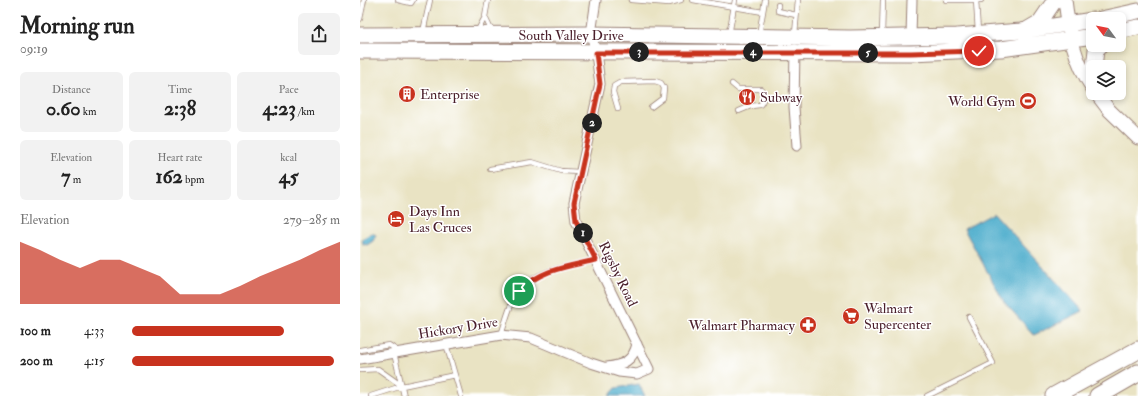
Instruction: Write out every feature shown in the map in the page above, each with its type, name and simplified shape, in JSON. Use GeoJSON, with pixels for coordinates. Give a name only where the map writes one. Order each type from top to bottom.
{"type":"FeatureCollection","features":[{"type":"Feature","properties":{"kind":"highway"},"geometry":{"type":"LineString","coordinates":[[1054,396],[1138,350]]}},
{"type":"Feature","properties":{"kind":"highway"},"geometry":{"type":"LineString","coordinates":[[1098,396],[1138,373]]}},
{"type":"Feature","properties":{"kind":"main road"},"geometry":{"type":"LineString","coordinates":[[1026,31],[1040,22],[1055,0]]}},
{"type":"Feature","properties":{"kind":"main road"},"geometry":{"type":"LineString","coordinates":[[1126,14],[1138,11]]}},
{"type":"Feature","properties":{"kind":"main road","name":"South Valley Drive"},"geometry":{"type":"LineString","coordinates":[[360,35],[493,36],[590,34],[882,37],[978,35],[1026,31],[1086,21]]}},
{"type":"Feature","properties":{"kind":"main road"},"geometry":{"type":"LineString","coordinates":[[1126,30],[1138,27]]}},
{"type":"Feature","properties":{"kind":"main road","name":"South Valley Drive"},"geometry":{"type":"LineString","coordinates":[[360,51],[795,53],[964,51],[1023,47],[1086,37]]}},
{"type":"Feature","properties":{"kind":"street","name":"Rigsby Road"},"geometry":{"type":"LineString","coordinates":[[596,0],[590,34],[596,53],[600,84],[574,203],[576,221],[649,369]]}},
{"type":"Feature","properties":{"kind":"street"},"geometry":{"type":"LineString","coordinates":[[911,36],[912,0]]}},
{"type":"Feature","properties":{"kind":"street"},"geometry":{"type":"LineString","coordinates":[[1065,0],[1070,40],[1086,78]]}},
{"type":"Feature","properties":{"kind":"street"},"geometry":{"type":"LineString","coordinates":[[795,37],[794,107],[797,146]]}},
{"type":"Feature","properties":{"kind":"street"},"geometry":{"type":"LineString","coordinates":[[1101,100],[1109,110],[1138,138]]}},
{"type":"Feature","properties":{"kind":"street","name":"Hickory Drive"},"geometry":{"type":"LineString","coordinates":[[360,355],[396,352],[501,335],[531,338],[619,372],[637,374],[649,369]]}},
{"type":"Feature","properties":{"kind":"street"},"geometry":{"type":"LineString","coordinates":[[604,367],[618,365],[629,361],[635,352],[637,344]]}},
{"type":"Feature","properties":{"kind":"lane"},"geometry":{"type":"LineString","coordinates":[[360,19],[361,6],[364,0]]}},
{"type":"Feature","properties":{"kind":"lane"},"geometry":{"type":"LineString","coordinates":[[398,0],[411,3],[413,0]]}},
{"type":"Feature","properties":{"kind":"lane"},"geometry":{"type":"LineString","coordinates":[[422,35],[430,0]]}},
{"type":"Feature","properties":{"kind":"lane"},"geometry":{"type":"LineString","coordinates":[[476,36],[484,16],[488,0]]}},
{"type":"Feature","properties":{"kind":"lane"},"geometry":{"type":"LineString","coordinates":[[631,0],[669,3],[681,0]]}},
{"type":"Feature","properties":{"kind":"lane"},"geometry":{"type":"LineString","coordinates":[[693,0],[763,12]]}},
{"type":"Feature","properties":{"kind":"lane"},"geometry":{"type":"LineString","coordinates":[[729,36],[735,0]]}},
{"type":"Feature","properties":{"kind":"lane"},"geometry":{"type":"LineString","coordinates":[[759,36],[765,0]]}},
{"type":"Feature","properties":{"kind":"lane"},"geometry":{"type":"LineString","coordinates":[[795,37],[798,0]]}},
{"type":"Feature","properties":{"kind":"lane"},"geometry":{"type":"LineString","coordinates":[[882,37],[883,0]]}},
{"type":"Feature","properties":{"kind":"lane"},"geometry":{"type":"LineString","coordinates":[[946,0],[981,0]]}},
{"type":"Feature","properties":{"kind":"lane"},"geometry":{"type":"LineString","coordinates":[[976,0],[978,35]]}},
{"type":"Feature","properties":{"kind":"lane"},"geometry":{"type":"LineString","coordinates":[[778,4],[778,11],[796,15]]}},
{"type":"Feature","properties":{"kind":"lane"},"geometry":{"type":"LineString","coordinates":[[484,16],[493,36]]}},
{"type":"Feature","properties":{"kind":"lane"},"geometry":{"type":"LineString","coordinates":[[618,108],[613,92],[614,86],[621,82],[655,81],[660,83],[664,88],[663,98],[651,107]]}},
{"type":"Feature","properties":{"kind":"lane"},"geometry":{"type":"LineString","coordinates":[[732,84],[738,88],[761,89],[763,94],[762,103],[760,106],[751,106],[738,111]]}},
{"type":"Feature","properties":{"kind":"lane"},"geometry":{"type":"LineString","coordinates":[[490,169],[532,162],[561,171],[580,172]]}},
{"type":"Feature","properties":{"kind":"lane"},"geometry":{"type":"LineString","coordinates":[[501,335],[519,291],[532,279],[552,270],[596,260]]}},
{"type":"Feature","properties":{"kind":"lane"},"geometry":{"type":"LineString","coordinates":[[927,396],[993,362],[969,317]]}},
{"type":"Feature","properties":{"kind":"lane"},"geometry":{"type":"LineString","coordinates":[[446,344],[461,396]]}},
{"type":"Feature","properties":{"kind":"lane"},"geometry":{"type":"LineString","coordinates":[[396,352],[404,396]]}},
{"type":"Feature","properties":{"kind":"lane"},"geometry":{"type":"LineString","coordinates":[[360,370],[378,369],[402,386]]}},
{"type":"Feature","properties":{"kind":"lane"},"geometry":{"type":"LineString","coordinates":[[371,396],[402,386],[455,375]]}},
{"type":"Feature","properties":{"kind":"water"},"geometry":{"type":"Polygon","coordinates":[[[994,213],[1083,311],[1034,335],[1004,302],[964,229],[994,213]]]}},
{"type":"Feature","properties":{"kind":"water"},"geometry":{"type":"Polygon","coordinates":[[[372,233],[376,235],[373,241],[367,245],[363,244],[362,239],[372,233]]]}},
{"type":"Feature","properties":{"kind":"water"},"geometry":{"type":"Polygon","coordinates":[[[639,384],[645,396],[609,396],[616,388],[639,384]]]}},
{"type":"Feature","properties":{"kind":"place","name":"Enterprise"},"geometry":{"type":"Point","coordinates":[407,94]}},
{"type":"Feature","properties":{"kind":"place","name":"Subway"},"geometry":{"type":"Point","coordinates":[747,97]}},
{"type":"Feature","properties":{"kind":"place","name":"World Gym"},"geometry":{"type":"Point","coordinates":[1028,101]}},
{"type":"Feature","properties":{"kind":"place","name":"Days Inn Las Cruces"},"geometry":{"type":"Point","coordinates":[396,219]}},
{"type":"Feature","properties":{"kind":"place","name":"Walmart Supercenter"},"geometry":{"type":"Point","coordinates":[851,316]}},
{"type":"Feature","properties":{"kind":"place","name":"Walmart Pharmacy"},"geometry":{"type":"Point","coordinates":[808,325]}},
{"type":"Feature","properties":{"kind":"route"},"geometry":{"type":"LineString","coordinates":[[519,291],[532,279],[552,270],[596,260],[576,221],[574,203],[578,178],[595,111],[600,84],[596,53],[911,53],[979,51]]}}]}
